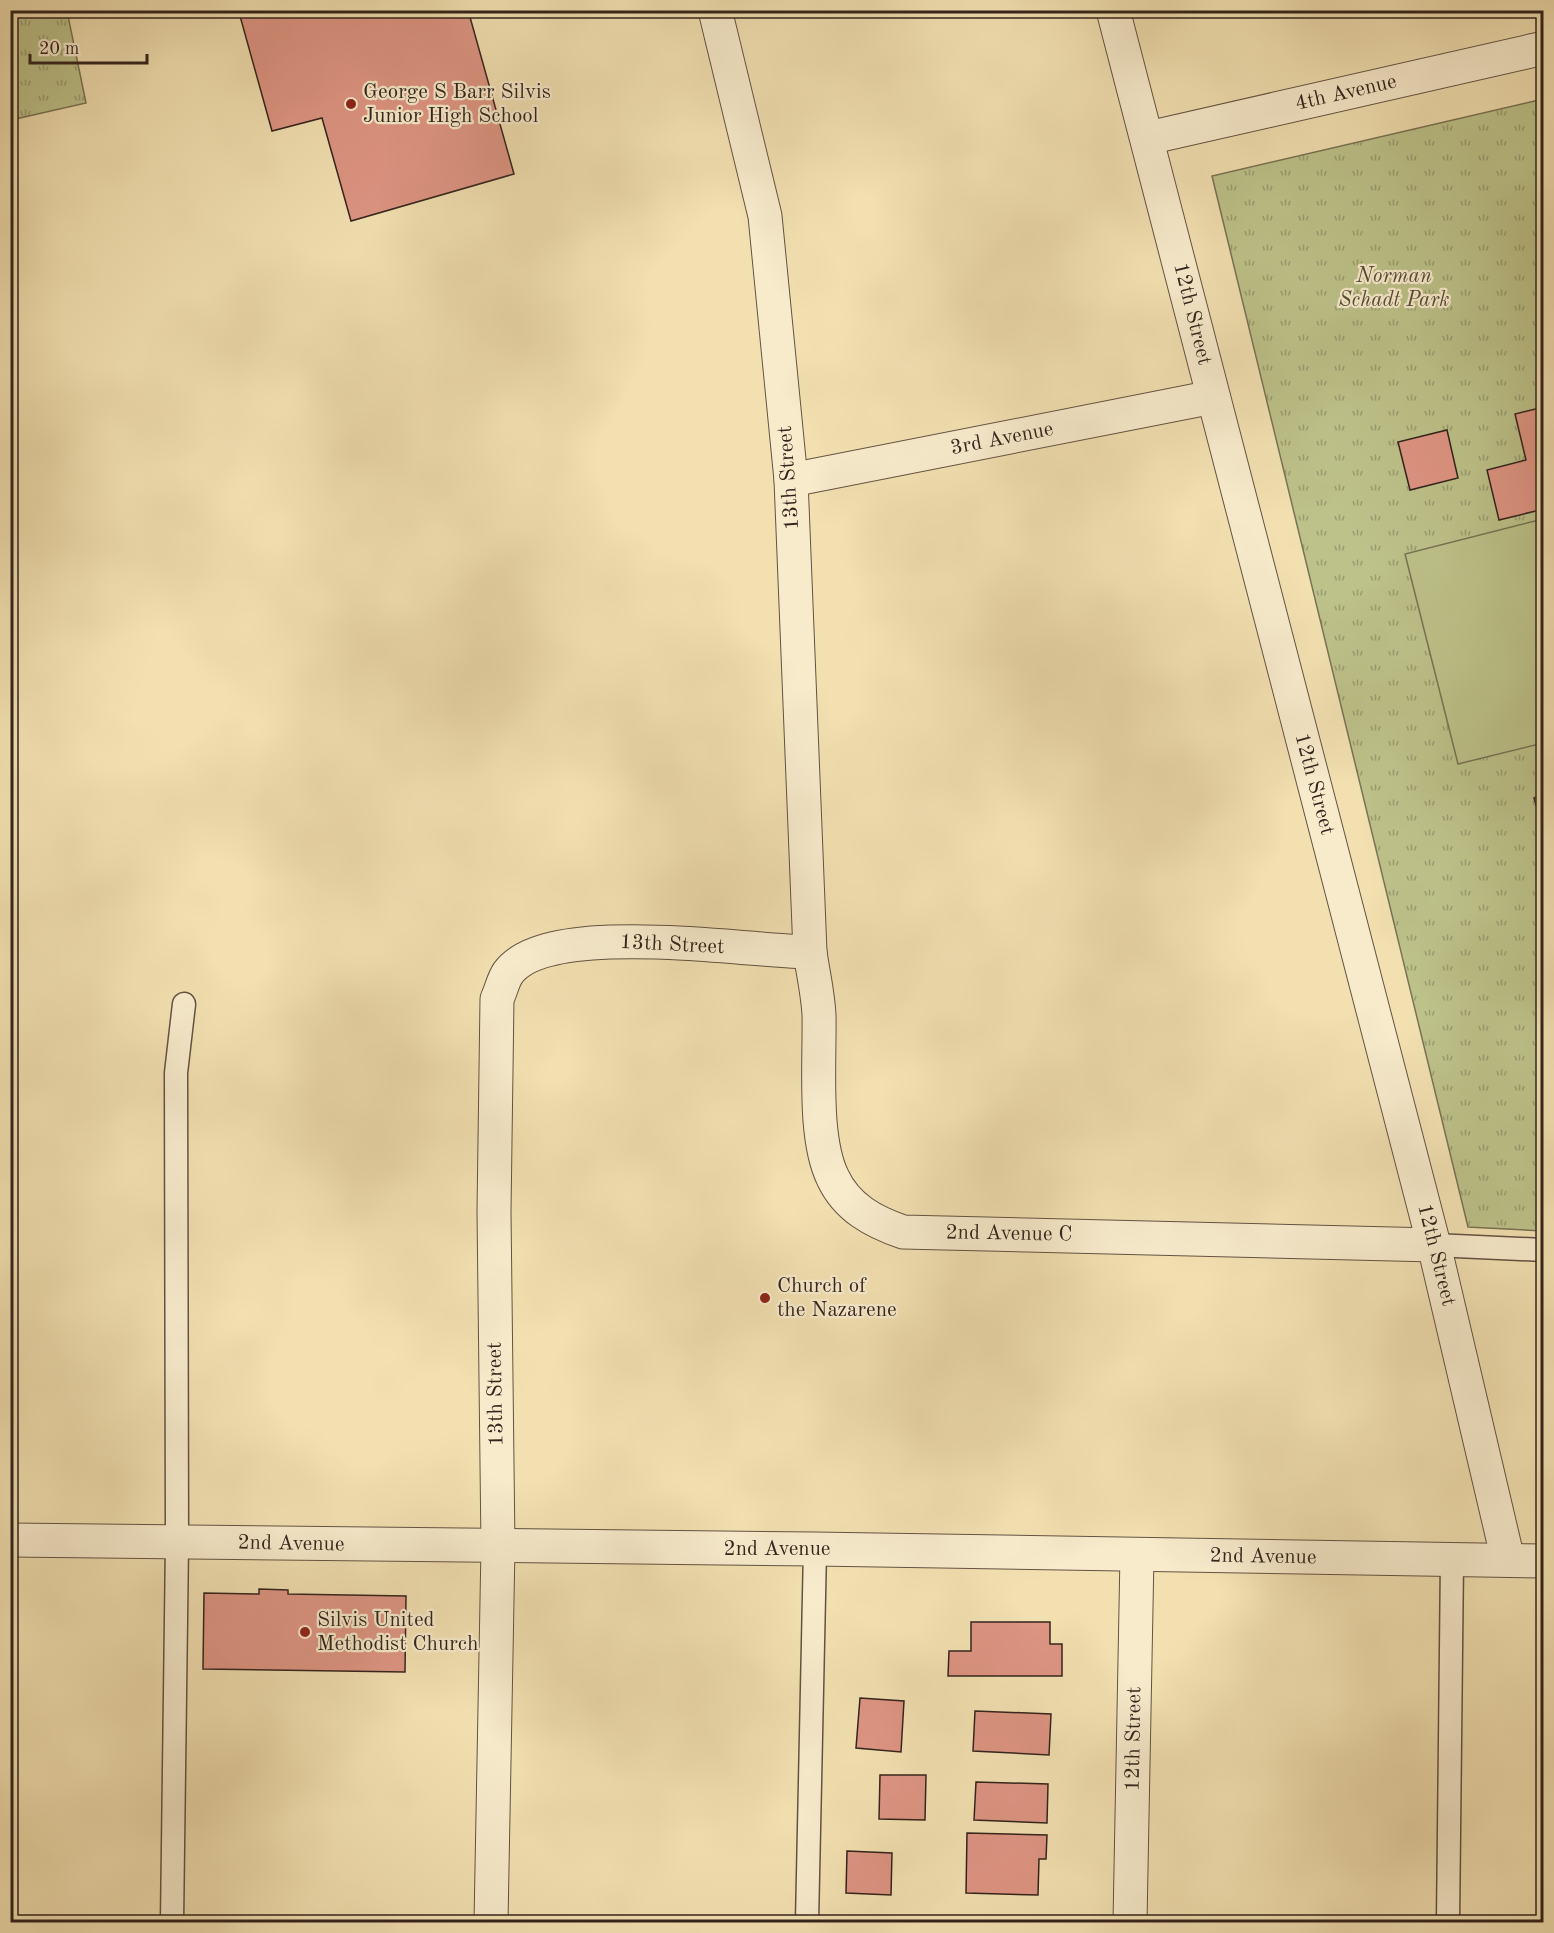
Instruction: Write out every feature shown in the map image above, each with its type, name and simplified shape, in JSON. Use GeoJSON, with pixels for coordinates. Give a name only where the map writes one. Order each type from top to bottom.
{"type":"FeatureCollection","features":[{"type":"Feature","properties":{"kind":"street","name":"13th Street"},"geometry":{"type":"LineString","coordinates":[[491,1923],[498,1547],[494,1212],[497,999],[508,973],[529,957],[551,950],[628,940],[810,952],[791,480],[765,216],[714,10]]}},
{"type":"Feature","properties":{"kind":"street","name":"12th Street"},"geometry":{"type":"LineString","coordinates":[[1113,10],[1434,1245],[1508,1560]]}},
{"type":"Feature","properties":{"kind":"street","name":"4th Avenue"},"geometry":{"type":"LineString","coordinates":[[1148,138],[1544,48]]}},
{"type":"Feature","properties":{"kind":"street","name":"3rd Avenue"},"geometry":{"type":"LineString","coordinates":[[791,480],[1213,397]]}},
{"type":"Feature","properties":{"kind":"street","name":"2nd Avenue C"},"geometry":{"type":"LineString","coordinates":[[810,952],[818,1012],[822,1147],[833,1179],[851,1202],[872,1221],[903,1232],[1434,1245]]}},
{"type":"Feature","properties":{"kind":"street","name":"2nd Avenue"},"geometry":{"type":"LineString","coordinates":[[10,1540],[815,1549],[1544,1561]]}},
{"type":"Feature","properties":{"kind":"street","name":"12th Street"},"geometry":{"type":"LineString","coordinates":[[1130,1923],[1137,1555]]}},
{"type":"Feature","properties":{"kind":"lane"},"geometry":{"type":"LineString","coordinates":[[172,1923],[177,1543],[176,1073],[184,1004]]}},
{"type":"Feature","properties":{"kind":"lane"},"geometry":{"type":"LineString","coordinates":[[1434,1245],[1544,1250]]}},
{"type":"Feature","properties":{"kind":"lane"},"geometry":{"type":"LineString","coordinates":[[807,1923],[815,1549]]}},
{"type":"Feature","properties":{"kind":"lane"},"geometry":{"type":"LineString","coordinates":[[1448,1923],[1452,1559]]}},
{"type":"Feature","properties":{"kind":"green space"},"geometry":{"type":"Polygon","coordinates":[[[10,11],[67,11],[86,103],[11,120],[10,11]]]}},
{"type":"Feature","properties":{"kind":"green space","name":"Norman Schadt Park"},"geometry":{"type":"Polygon","coordinates":[[[1543,99],[1543,1231],[1468,1227],[1212,176],[1543,99]]]}},
{"type":"Feature","properties":{"kind":"green space"},"geometry":{"type":"Polygon","coordinates":[[[1543,519],[1543,743],[1458,764],[1405,554],[1543,519]]]}},
{"type":"Feature","properties":{"kind":"building"},"geometry":{"type":"Polygon","coordinates":[[[258,10],[468,10],[514,174],[351,221],[322,118],[272,131],[240,16],[258,10]]]}},
{"type":"Feature","properties":{"kind":"building"},"geometry":{"type":"Polygon","coordinates":[[[1544,407],[1544,509],[1499,520],[1487,470],[1526,460],[1515,414],[1544,407]]]}},
{"type":"Feature","properties":{"kind":"building"},"geometry":{"type":"Polygon","coordinates":[[[1447,430],[1458,478],[1410,490],[1398,442],[1447,430]]]}},
{"type":"Feature","properties":{"kind":"building"},"geometry":{"type":"Polygon","coordinates":[[[1544,795],[1544,831],[1534,798],[1544,795]]]}},
{"type":"Feature","properties":{"kind":"building","name":"Silvis United Methodist Church"},"geometry":{"type":"Polygon","coordinates":[[[259,1589],[288,1590],[288,1594],[406,1596],[405,1672],[203,1669],[204,1593],[259,1594],[259,1589]]]}},
{"type":"Feature","properties":{"kind":"building"},"geometry":{"type":"Polygon","coordinates":[[[971,1622],[1050,1622],[1050,1644],[1062,1644],[1062,1676],[948,1676],[949,1651],[971,1651],[971,1622]]]}},
{"type":"Feature","properties":{"kind":"building"},"geometry":{"type":"Polygon","coordinates":[[[860,1698],[904,1701],[901,1752],[856,1748],[860,1698]]]}},
{"type":"Feature","properties":{"kind":"building"},"geometry":{"type":"Polygon","coordinates":[[[975,1711],[1051,1714],[1049,1755],[973,1751],[975,1711]]]}},
{"type":"Feature","properties":{"kind":"building"},"geometry":{"type":"Polygon","coordinates":[[[880,1775],[926,1775],[925,1820],[879,1819],[880,1775]]]}},
{"type":"Feature","properties":{"kind":"building"},"geometry":{"type":"Polygon","coordinates":[[[976,1782],[1048,1784],[1047,1823],[974,1820],[976,1782]]]}},
{"type":"Feature","properties":{"kind":"building"},"geometry":{"type":"Polygon","coordinates":[[[967,1833],[1047,1835],[1046,1859],[1039,1859],[1038,1895],[966,1893],[967,1833]]]}},
{"type":"Feature","properties":{"kind":"building"},"geometry":{"type":"Polygon","coordinates":[[[847,1851],[892,1853],[891,1895],[846,1893],[847,1851]]]}},
{"type":"Feature","properties":{"kind":"place","name":"George S Barr Silvis Junior High School"},"geometry":{"type":"Point","coordinates":[351,104]}},
{"type":"Feature","properties":{"kind":"place","name":"Church of the Nazarene"},"geometry":{"type":"Point","coordinates":[765,1298]}},
{"type":"Feature","properties":{"kind":"place","name":"Silvis United Methodist Church"},"geometry":{"type":"Point","coordinates":[305,1632]}}]}
